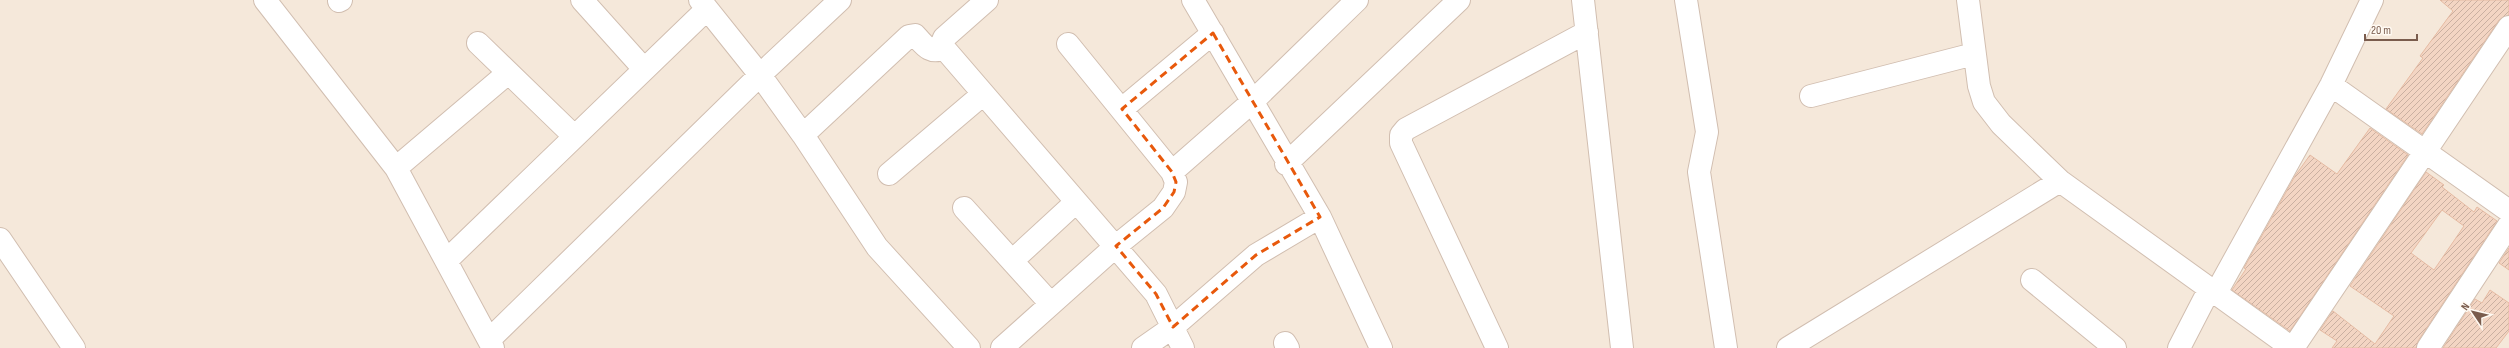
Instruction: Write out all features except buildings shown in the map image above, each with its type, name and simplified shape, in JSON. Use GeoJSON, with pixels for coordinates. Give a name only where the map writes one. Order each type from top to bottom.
{"type":"FeatureCollection","features":[{"type":"Feature","properties":{"kind":"street"},"geometry":{"type":"LineString","coordinates":[[265,0],[396,168],[491,344],[835,2]]}},
{"type":"Feature","properties":{"kind":"street"},"geometry":{"type":"LineString","coordinates":[[582,0],[644,69]]}},
{"type":"Feature","properties":{"kind":"street"},"geometry":{"type":"LineString","coordinates":[[987,0],[944,38],[942,43],[944,48],[982,95],[1116,246],[1156,294],[1183,348]]}},
{"type":"Feature","properties":{"kind":"street"},"geometry":{"type":"LineString","coordinates":[[1193,0],[1214,33],[1253,101],[1286,164],[1320,217],[1381,348]]}},
{"type":"Feature","properties":{"kind":"street"},"geometry":{"type":"LineString","coordinates":[[1172,172],[1253,101],[1357,0]]}},
{"type":"Feature","properties":{"kind":"street"},"geometry":{"type":"LineString","coordinates":[[1286,164],[1459,0]]}},
{"type":"Feature","properties":{"kind":"street"},"geometry":{"type":"LineString","coordinates":[[1583,0],[1622,348]]}},
{"type":"Feature","properties":{"kind":"street"},"geometry":{"type":"LineString","coordinates":[[1686,0],[1707,132],[1700,172],[1726,348]]}},
{"type":"Feature","properties":{"kind":"street"},"geometry":{"type":"LineString","coordinates":[[1968,0],[1979,86],[1984,102],[1990,112],[2060,181],[2292,348],[2509,27]]}},
{"type":"Feature","properties":{"kind":"street"},"geometry":{"type":"LineString","coordinates":[[2179,348],[2331,85],[2372,0]]}},
{"type":"Feature","properties":{"kind":"street"},"geometry":{"type":"LineString","coordinates":[[446,261],[644,69],[704,4],[760,75],[803,135],[876,247],[969,348]]}},
{"type":"Feature","properties":{"kind":"street"},"geometry":{"type":"LineString","coordinates":[[1497,348],[1401,142],[1401,135],[1406,129],[1587,32]]}},
{"type":"Feature","properties":{"kind":"street"},"geometry":{"type":"LineString","coordinates":[[1122,109],[1214,33]]}},
{"type":"Feature","properties":{"kind":"street"},"geometry":{"type":"LineString","coordinates":[[803,135],[909,36],[915,36],[932,51],[936,52],[944,48]]}},
{"type":"Feature","properties":{"kind":"street"},"geometry":{"type":"LineString","coordinates":[[478,43],[574,136]]}},
{"type":"Feature","properties":{"kind":"street"},"geometry":{"type":"LineString","coordinates":[[1002,348],[1116,246],[1163,208],[1174,192],[1176,182],[1172,172],[1068,44]]}},
{"type":"Feature","properties":{"kind":"street"},"geometry":{"type":"LineString","coordinates":[[1811,96],[1974,54]]}},
{"type":"Feature","properties":{"kind":"street"},"geometry":{"type":"LineString","coordinates":[[396,168],[508,73]]}},
{"type":"Feature","properties":{"kind":"street"},"geometry":{"type":"LineString","coordinates":[[2331,85],[2509,211]]}},
{"type":"Feature","properties":{"kind":"street"},"geometry":{"type":"LineString","coordinates":[[889,174],[982,95]]}},
{"type":"Feature","properties":{"kind":"street"},"geometry":{"type":"LineString","coordinates":[[1788,348],[2060,181]]}},
{"type":"Feature","properties":{"kind":"street"},"geometry":{"type":"LineString","coordinates":[[1012,261],[1076,202]]}},
{"type":"Feature","properties":{"kind":"street"},"geometry":{"type":"LineString","coordinates":[[964,208],[1051,304]]}},
{"type":"Feature","properties":{"kind":"street"},"geometry":{"type":"LineString","coordinates":[[1143,348],[1173,327],[1256,255],[1320,217]]}},
{"type":"Feature","properties":{"kind":"street"},"geometry":{"type":"LineString","coordinates":[[2428,348],[2509,225]]}},
{"type":"Feature","properties":{"kind":"street"},"geometry":{"type":"LineString","coordinates":[[0,239],[74,348]]}},
{"type":"Feature","properties":{"kind":"street"},"geometry":{"type":"LineString","coordinates":[[2032,280],[2115,348]]}},
{"type":"Feature","properties":{"kind":"highlighted area"},"geometry":{"type":"Polygon","coordinates":[[[1213,33],[1320,217],[1256,255],[1173,327],[1156,294],[1116,246],[1163,208],[1174,192],[1176,182],[1172,172],[1122,109],[1213,33]]]}},
{"type":"Feature","properties":{"kind":"shaded area"},"geometry":{"type":"Polygon","coordinates":[[[0,0],[2509,0],[2509,348],[0,348],[0,0]]]}}]}
